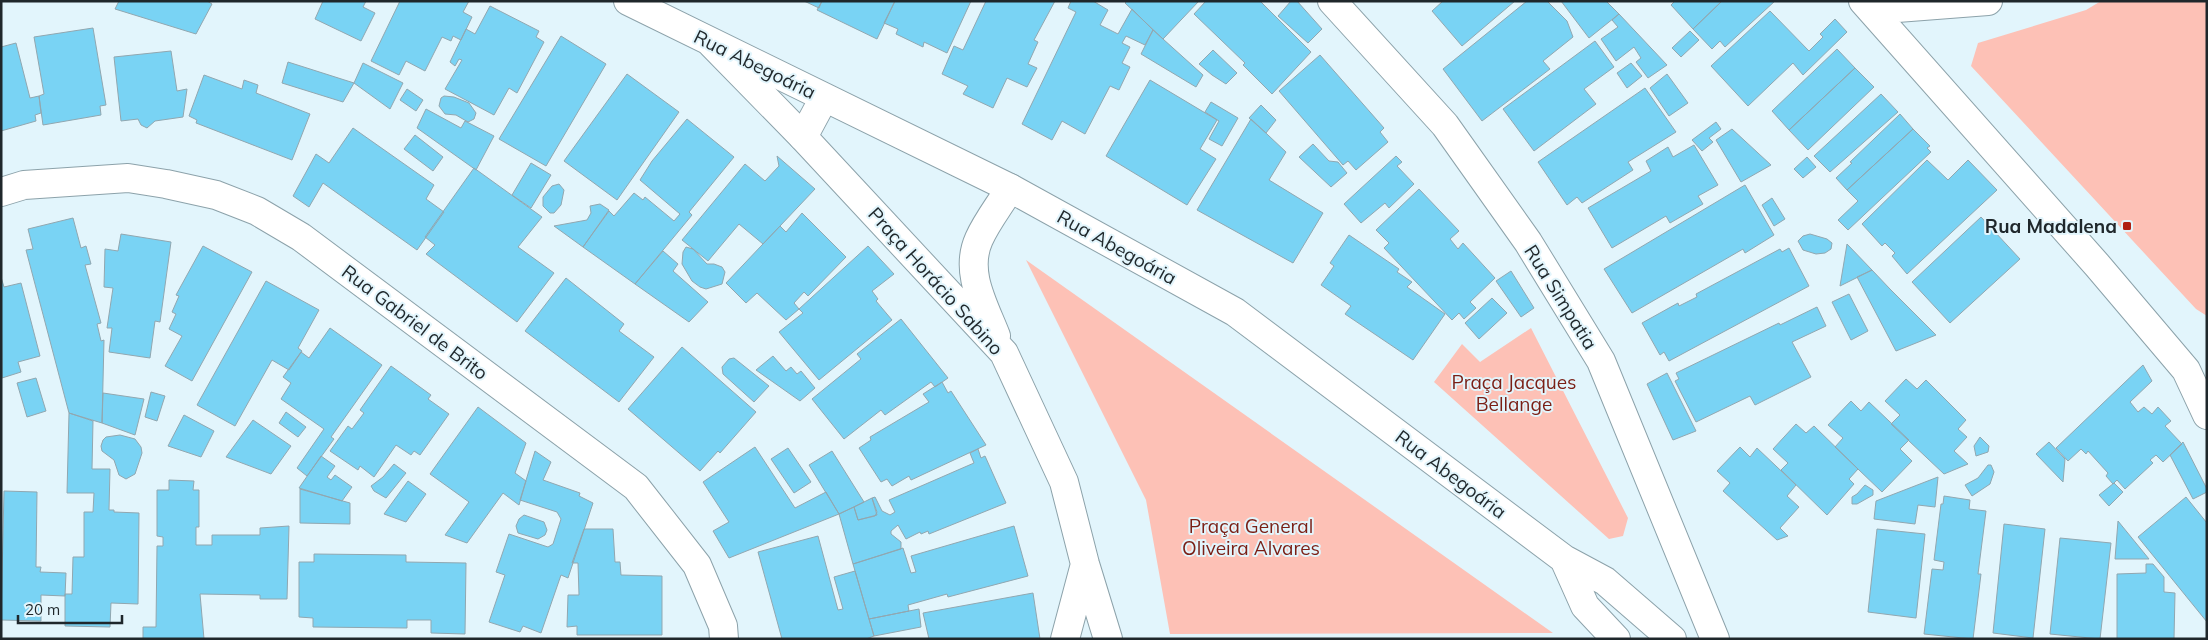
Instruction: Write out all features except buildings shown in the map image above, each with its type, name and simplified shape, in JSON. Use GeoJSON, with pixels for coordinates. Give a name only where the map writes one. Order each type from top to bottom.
{"type":"FeatureCollection","features":[{"type":"Feature","properties":{"kind":"street","name":"Rua Abegoária"},"geometry":{"type":"LineString","coordinates":[[628,1],[712,44],[1010,188],[1235,312],[1564,559],[1605,581],[1672,639]]}},
{"type":"Feature","properties":{"kind":"street","name":"Rua Simpatia"},"geometry":{"type":"LineString","coordinates":[[1332,1],[1445,125],[1528,242],[1601,361],[1715,639]]}},
{"type":"Feature","properties":{"kind":"street"},"geometry":{"type":"LineString","coordinates":[[1867,6],[1988,1]]}},
{"type":"Feature","properties":{"kind":"street"},"geometry":{"type":"LineString","coordinates":[[1867,6],[2097,265],[2196,370],[2207,415]]}},
{"type":"Feature","properties":{"kind":"street","name":"Praça Horácio Sabino"},"geometry":{"type":"LineString","coordinates":[[712,44],[803,137],[1004,353],[1064,482],[1085,564],[1108,639]]}},
{"type":"Feature","properties":{"kind":"street"},"geometry":{"type":"LineString","coordinates":[[803,137],[824,98]]}},
{"type":"Feature","properties":{"kind":"street","name":"Rua Gabriel de Brito"},"geometry":{"type":"LineString","coordinates":[[1,192],[24,185],[128,178],[216,195],[248,208],[301,237],[636,487],[697,565],[723,626],[724,639]]}},
{"type":"Feature","properties":{"kind":"street"},"geometry":{"type":"LineString","coordinates":[[1004,353],[977,289],[973,265],[979,239],[1010,188]]}},
{"type":"Feature","properties":{"kind":"street","name":"Rua Abegoária"},"geometry":{"type":"LineString","coordinates":[[1564,559],[1586,606],[1616,639]]}},
{"type":"Feature","properties":{"kind":"street","name":"Praça Horácio Sabino"},"geometry":{"type":"LineString","coordinates":[[1065,639],[1085,564]]}},
{"type":"Feature","properties":{"kind":"street"},"geometry":{"type":"LineString","coordinates":[[1586,606],[1593,639]]}},
{"type":"Feature","properties":{"kind":"green space"},"geometry":{"type":"Polygon","coordinates":[[[2101,1],[2207,1],[2207,316],[2196,309],[1971,66],[1978,43],[2086,10],[2101,1]]]}},
{"type":"Feature","properties":{"kind":"green space","name":"Praça General Oliveira Alvares"},"geometry":{"type":"Polygon","coordinates":[[[1026,260],[1553,633],[1170,634],[1146,500],[1026,260]]]}},
{"type":"Feature","properties":{"kind":"green space","name":"Praça Jacques Bellange"},"geometry":{"type":"Polygon","coordinates":[[[1531,328],[1628,518],[1623,536],[1609,539],[1434,382],[1462,344],[1480,362],[1531,328]]]}},
{"type":"Feature","properties":{"kind":"place","name":"Rua Madalena"},"geometry":{"type":"Point","coordinates":[2127,226]}}]}
